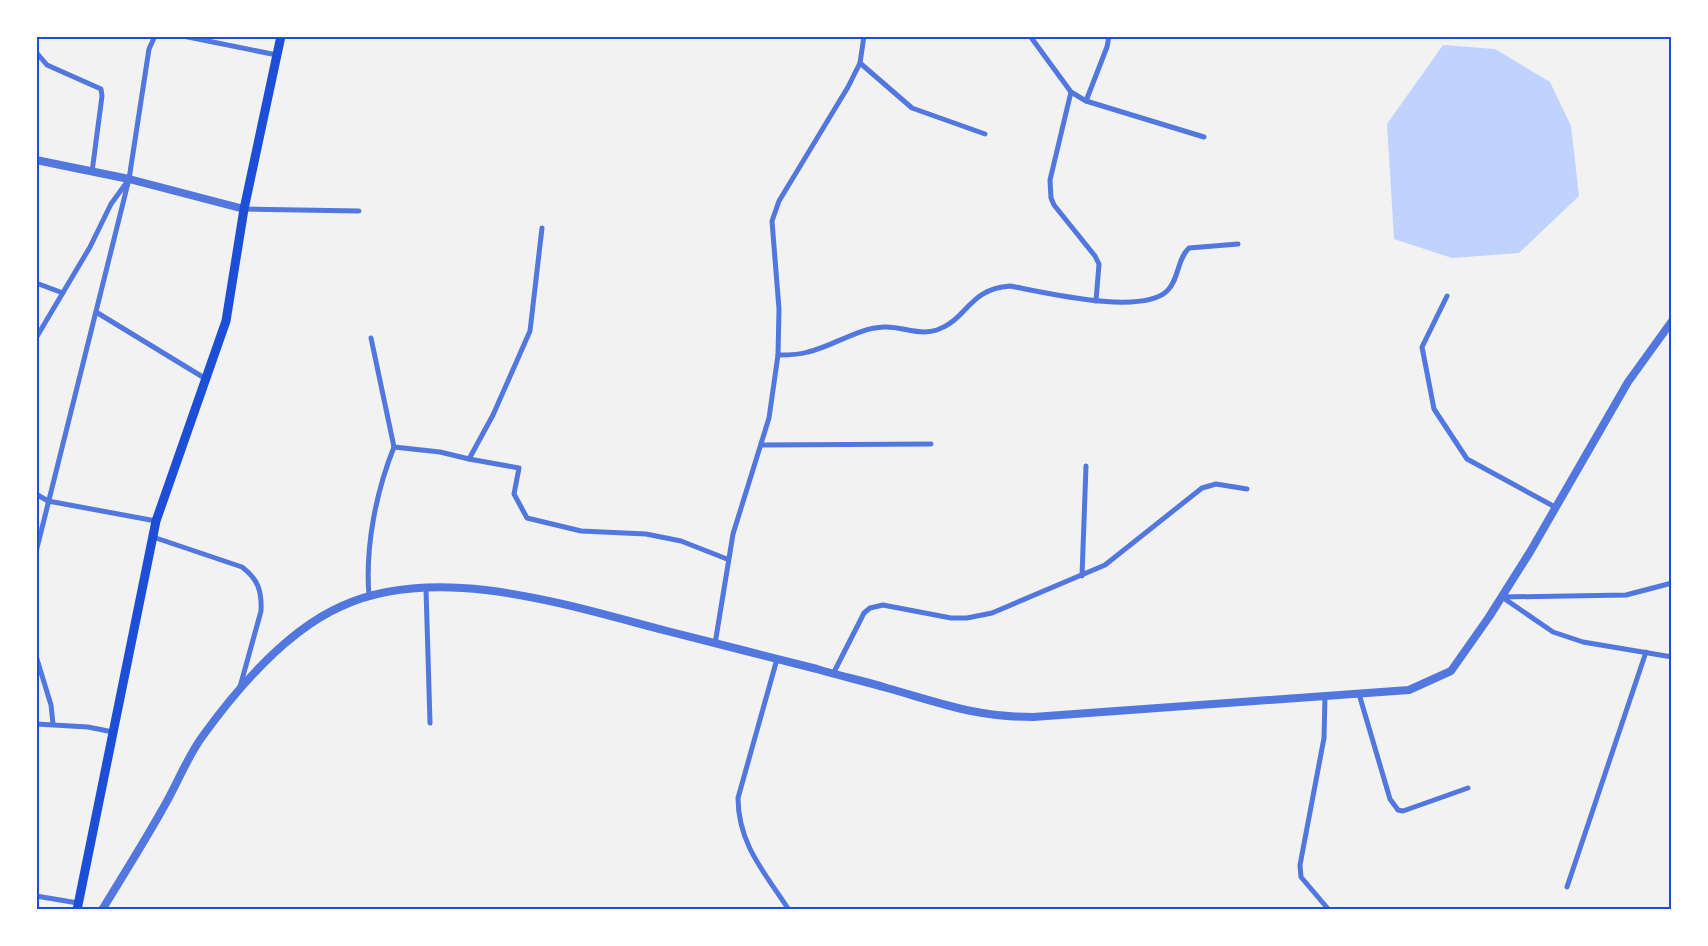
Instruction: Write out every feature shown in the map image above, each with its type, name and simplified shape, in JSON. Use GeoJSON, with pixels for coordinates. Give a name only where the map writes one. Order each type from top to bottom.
{"type":"FeatureCollection","features":[{"type":"Feature","properties":{"kind":"main road"},"geometry":{"type":"LineString","coordinates":[[77,906],[156,521],[226,321],[244,209],[281,36]]}},
{"type":"Feature","properties":{"kind":"street"},"geometry":{"type":"LineString","coordinates":[[36,552],[129,179],[149,49],[155,36]]}},
{"type":"Feature","properties":{"kind":"street"},"geometry":{"type":"LineString","coordinates":[[183,36],[277,55]]}},
{"type":"Feature","properties":{"kind":"street"},"geometry":{"type":"LineString","coordinates":[[715,644],[727,559],[768,418],[778,355],[779,309],[772,221],[779,201],[848,87],[860,63],[864,36]]}},
{"type":"Feature","properties":{"kind":"street"},"geometry":{"type":"LineString","coordinates":[[1030,36],[1071,92],[1086,101],[1204,137]]}},
{"type":"Feature","properties":{"kind":"street"},"geometry":{"type":"LineString","coordinates":[[1086,101],[1107,47],[1109,36]]}},
{"type":"Feature","properties":{"kind":"street"},"geometry":{"type":"LineString","coordinates":[[36,52],[47,65],[101,89],[102,96],[92,172]]}},
{"type":"Feature","properties":{"kind":"street"},"geometry":{"type":"LineString","coordinates":[[860,63],[912,108],[985,134]]}},
{"type":"Feature","properties":{"kind":"street"},"geometry":{"type":"LineString","coordinates":[[1071,92],[1050,180],[1050,190],[1054,205],[1095,256],[1099,264],[1096,301]]}},
{"type":"Feature","properties":{"kind":"street"},"geometry":{"type":"LineString","coordinates":[[36,160],[129,179],[244,209],[358,211]]}},
{"type":"Feature","properties":{"kind":"street"},"geometry":{"type":"LineString","coordinates":[[36,338],[90,247],[111,204],[129,179]]}},
{"type":"Feature","properties":{"kind":"street"},"geometry":{"type":"LineString","coordinates":[[469,459],[493,415],[530,331],[542,228]]}},
{"type":"Feature","properties":{"kind":"street"},"geometry":{"type":"LineString","coordinates":[[778,355],[807,353],[871,329],[890,327],[929,332],[939,329],[980,294],[998,287],[1010,286],[1096,301],[1125,304],[1163,295],[1171,286],[1184,253],[1190,248],[1238,244]]}},
{"type":"Feature","properties":{"kind":"street"},"geometry":{"type":"LineString","coordinates":[[36,282],[63,293]]}},
{"type":"Feature","properties":{"kind":"street"},"geometry":{"type":"LineString","coordinates":[[1447,296],[1422,347],[1434,409],[1467,459],[1555,507]]}},
{"type":"Feature","properties":{"kind":"street"},"geometry":{"type":"LineString","coordinates":[[96,312],[206,379]]}},
{"type":"Feature","properties":{"kind":"street"},"geometry":{"type":"LineString","coordinates":[[102,910],[163,809],[200,740],[239,690],[296,634],[340,606],[369,596],[426,589],[478,590],[567,604],[833,674],[960,710],[1011,717],[1409,690],[1451,671],[1502,597],[1628,382],[1672,321]]}},
{"type":"Feature","properties":{"kind":"street"},"geometry":{"type":"LineString","coordinates":[[369,596],[367,572],[373,529],[384,472],[394,446],[372,338]]}},
{"type":"Feature","properties":{"kind":"street"},"geometry":{"type":"LineString","coordinates":[[761,445],[931,444]]}},
{"type":"Feature","properties":{"kind":"street"},"geometry":{"type":"LineString","coordinates":[[394,446],[440,452],[519,468],[514,494],[528,518],[582,531],[654,536],[680,541],[727,559]]}},
{"type":"Feature","properties":{"kind":"street"},"geometry":{"type":"LineString","coordinates":[[1082,576],[1086,466]]}},
{"type":"Feature","properties":{"kind":"street"},"geometry":{"type":"LineString","coordinates":[[833,674],[864,613],[870,608],[883,605],[952,618],[974,617],[992,613],[1082,576],[1115,558],[1202,488],[1216,484],[1247,489]]}},
{"type":"Feature","properties":{"kind":"street"},"geometry":{"type":"LineString","coordinates":[[36,494],[48,501],[156,521]]}},
{"type":"Feature","properties":{"kind":"street"},"geometry":{"type":"LineString","coordinates":[[152,537],[242,567],[252,575],[259,586],[262,598],[261,611],[239,690]]}},
{"type":"Feature","properties":{"kind":"street"},"geometry":{"type":"LineString","coordinates":[[1502,597],[1626,596],[1672,583]]}},
{"type":"Feature","properties":{"kind":"street"},"geometry":{"type":"LineString","coordinates":[[426,589],[430,723]]}},
{"type":"Feature","properties":{"kind":"street"},"geometry":{"type":"LineString","coordinates":[[1502,597],[1553,632],[1583,642],[1672,656]]}},
{"type":"Feature","properties":{"kind":"street"},"geometry":{"type":"LineString","coordinates":[[1567,887],[1646,652]]}},
{"type":"Feature","properties":{"kind":"street"},"geometry":{"type":"LineString","coordinates":[[36,656],[51,705],[53,724]]}},
{"type":"Feature","properties":{"kind":"street"},"geometry":{"type":"LineString","coordinates":[[777,659],[738,798],[738,810],[745,841],[788,910]]}},
{"type":"Feature","properties":{"kind":"street"},"geometry":{"type":"LineString","coordinates":[[1359,694],[1390,799],[1398,810],[1403,811],[1468,788]]}},
{"type":"Feature","properties":{"kind":"street"},"geometry":{"type":"LineString","coordinates":[[1325,696],[1322,751],[1300,865],[1301,878],[1329,910]]}},
{"type":"Feature","properties":{"kind":"street"},"geometry":{"type":"LineString","coordinates":[[36,724],[88,727],[113,732]]}},
{"type":"Feature","properties":{"kind":"street"},"geometry":{"type":"LineString","coordinates":[[36,896],[77,906]]}},
{"type":"Feature","properties":{"kind":"water"},"geometry":{"type":"Polygon","coordinates":[[[1443,45],[1495,49],[1550,82],[1571,126],[1579,196],[1519,253],[1452,258],[1394,239],[1387,124],[1443,45]]]}}]}
